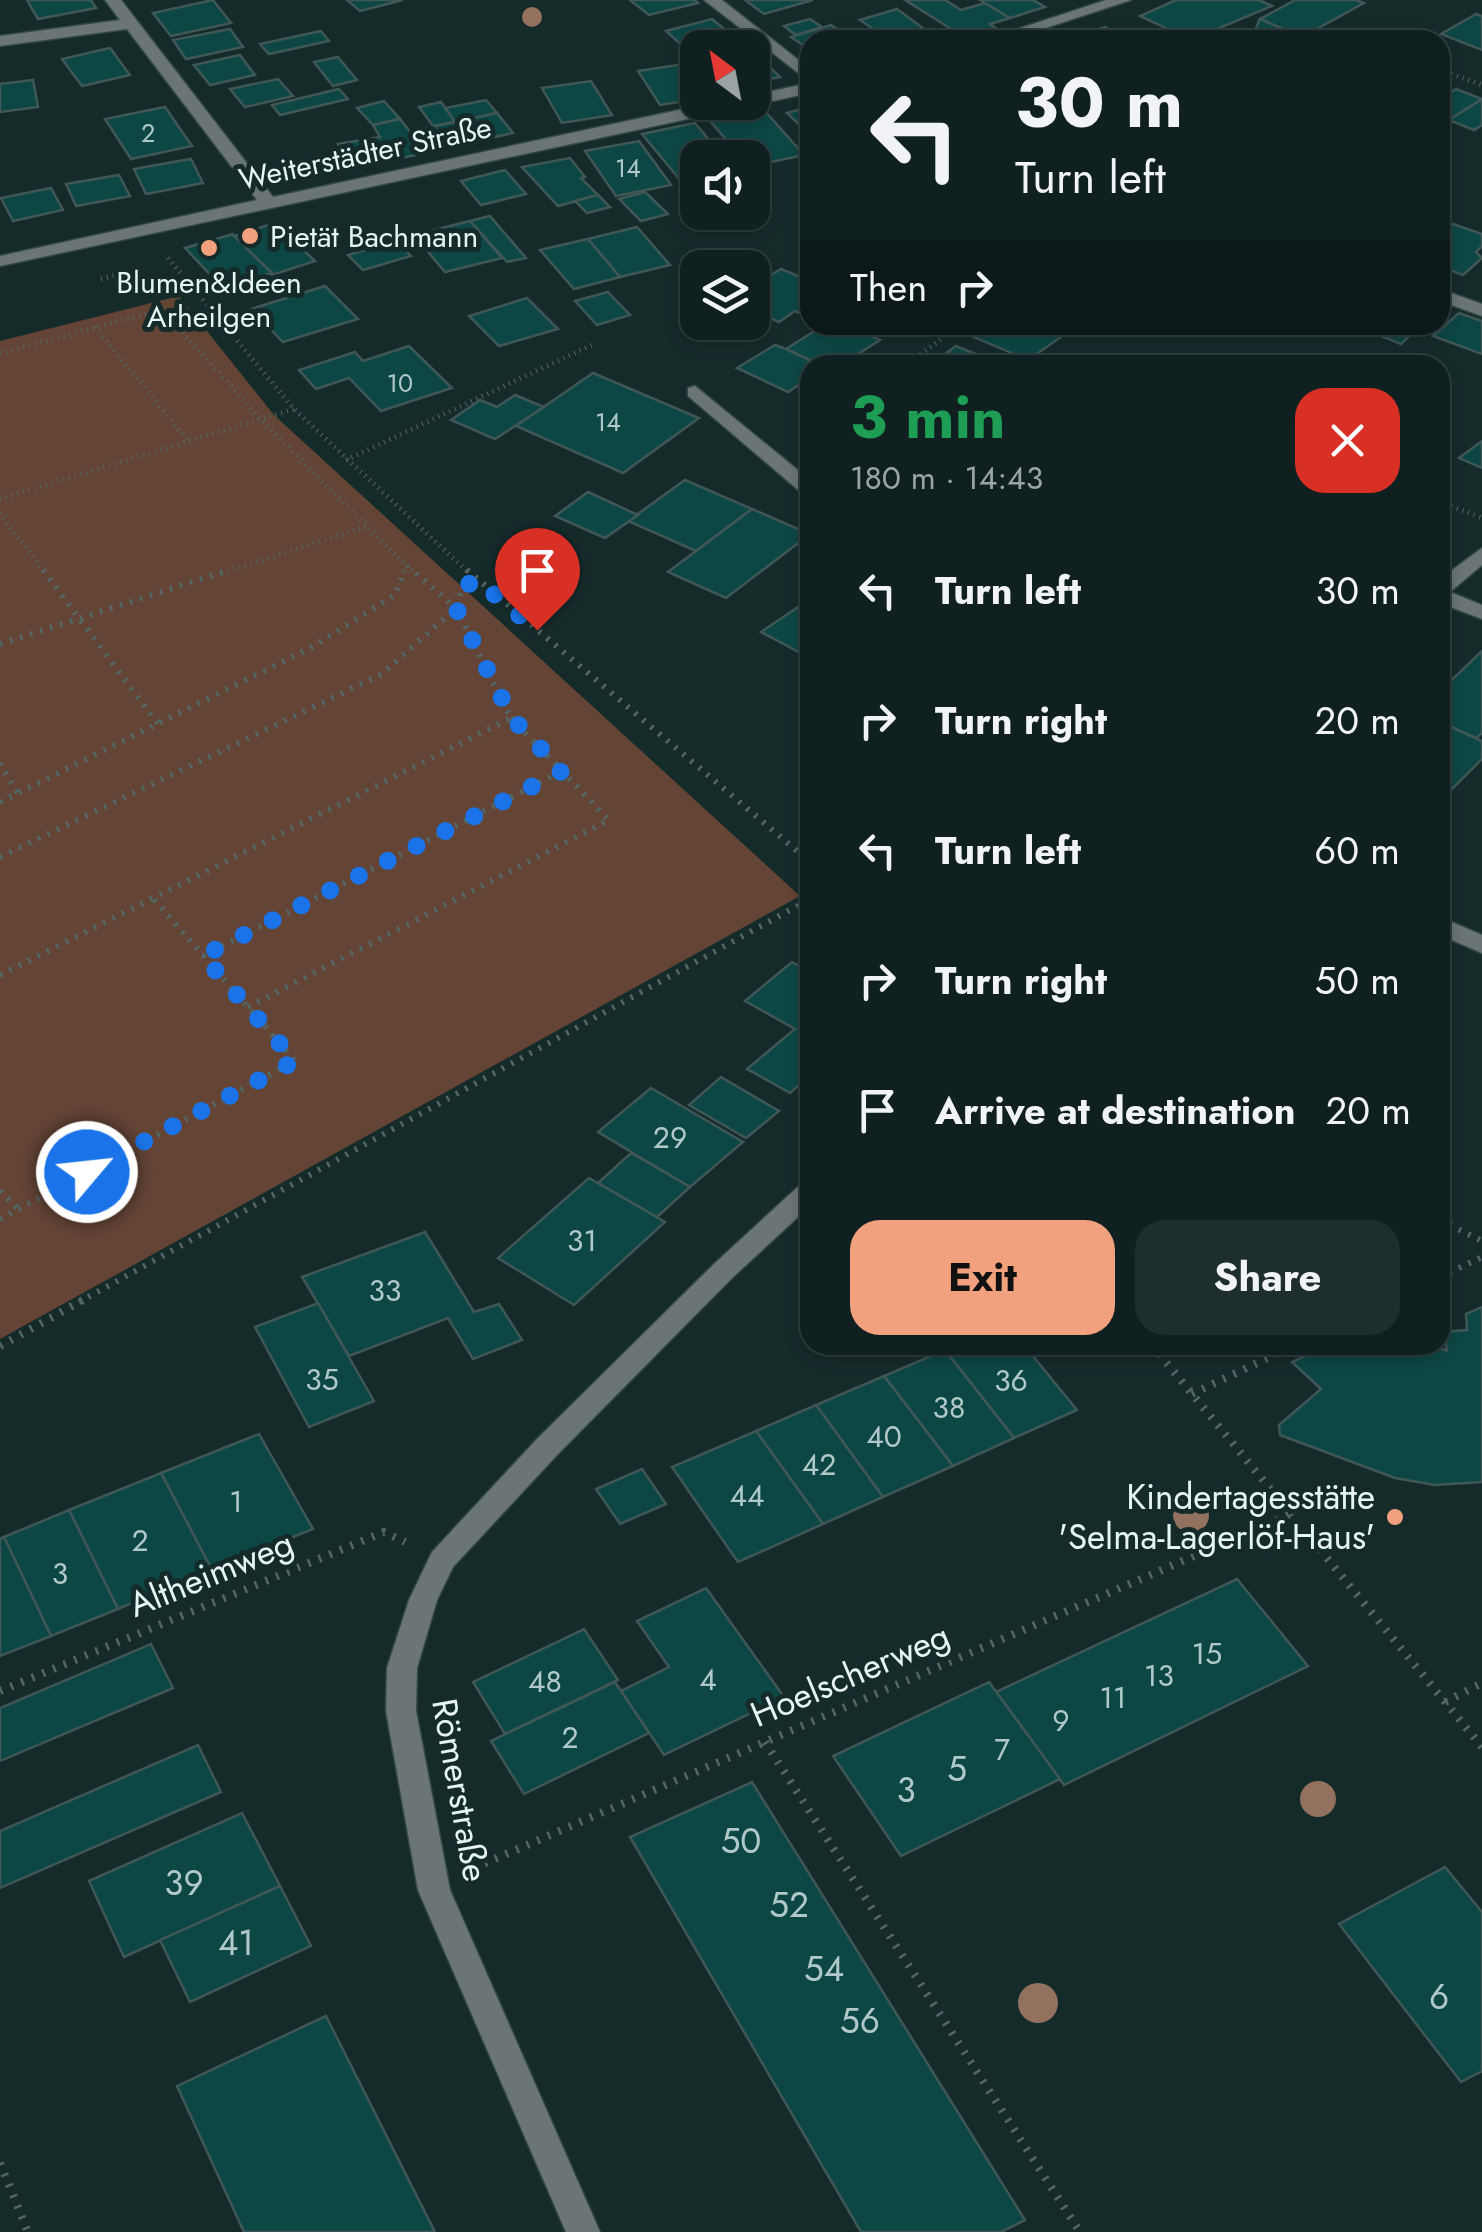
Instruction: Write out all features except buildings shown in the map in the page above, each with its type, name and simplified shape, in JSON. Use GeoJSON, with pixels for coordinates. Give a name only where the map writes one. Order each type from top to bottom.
{"type":"FeatureCollection","features":[{"type":"Feature","properties":{"kind":"street"},"geometry":{"type":"LineString","coordinates":[[113,0],[266,201]]}},
{"type":"Feature","properties":{"kind":"street"},"geometry":{"type":"LineString","coordinates":[[712,0],[800,69]]}},
{"type":"Feature","properties":{"kind":"street"},"geometry":{"type":"LineString","coordinates":[[1025,30],[1123,0]]}},
{"type":"Feature","properties":{"kind":"street"},"geometry":{"type":"LineString","coordinates":[[0,41],[128,24]]}},
{"type":"Feature","properties":{"kind":"street"},"geometry":{"type":"LineString","coordinates":[[770,96],[800,90]]}},
{"type":"Feature","properties":{"kind":"street","name":"Weiterstädter Straße"},"geometry":{"type":"LineString","coordinates":[[0,260],[680,115]]}},
{"type":"Feature","properties":{"kind":"street"},"geometry":{"type":"LineString","coordinates":[[1450,299],[1482,310]]}},
{"type":"Feature","properties":{"kind":"street"},"geometry":{"type":"LineString","coordinates":[[695,392],[800,481]]}},
{"type":"Feature","properties":{"kind":"street"},"geometry":{"type":"LineString","coordinates":[[1450,583],[1482,554]]}},
{"type":"Feature","properties":{"kind":"street"},"geometry":{"type":"LineString","coordinates":[[1450,597],[1482,613]]}},
{"type":"Feature","properties":{"kind":"street"},"geometry":{"type":"LineString","coordinates":[[1450,930],[1482,945]]}},
{"type":"Feature","properties":{"kind":"street","name":"Römerstraße"},"geometry":{"type":"LineString","coordinates":[[583,2232],[434,1890],[400,1711],[402,1668],[423,1600],[442,1560],[588,1406],[800,1200]]}},
{"type":"Feature","properties":{"kind":"path"},"geometry":{"type":"LineString","coordinates":[[1450,74],[1482,85]]}},
{"type":"Feature","properties":{"kind":"path"},"geometry":{"type":"LineString","coordinates":[[134,230],[143,244],[173,261],[294,409],[346,460],[476,579],[800,854]]}},
{"type":"Feature","properties":{"kind":"path"},"geometry":{"type":"LineString","coordinates":[[0,353],[162,310],[261,419],[407,566],[456,608],[512,718],[609,820],[248,1007]]}},
{"type":"Feature","properties":{"kind":"path"},"geometry":{"type":"LineString","coordinates":[[94,328],[188,441]]}},
{"type":"Feature","properties":{"kind":"path"},"geometry":{"type":"LineString","coordinates":[[920,355],[944,337]]}},
{"type":"Feature","properties":{"kind":"path"},"geometry":{"type":"LineString","coordinates":[[346,460],[594,344]]}},
{"type":"Feature","properties":{"kind":"path"},"geometry":{"type":"LineString","coordinates":[[0,499],[294,409]]}},
{"type":"Feature","properties":{"kind":"path"},"geometry":{"type":"LineString","coordinates":[[1450,506],[1482,518]]}},
{"type":"Feature","properties":{"kind":"path"},"geometry":{"type":"LineString","coordinates":[[0,513],[158,724]]}},
{"type":"Feature","properties":{"kind":"path"},"geometry":{"type":"LineString","coordinates":[[0,644],[368,526]]}},
{"type":"Feature","properties":{"kind":"path"},"geometry":{"type":"LineString","coordinates":[[0,802],[312,647],[394,595],[407,566]]}},
{"type":"Feature","properties":{"kind":"path"},"geometry":{"type":"LineString","coordinates":[[0,857],[382,674],[456,608],[462,589],[476,579]]}},
{"type":"Feature","properties":{"kind":"path"},"geometry":{"type":"LineString","coordinates":[[0,975],[512,718]]}},
{"type":"Feature","properties":{"kind":"path"},"geometry":{"type":"LineString","coordinates":[[0,763],[18,794]]}},
{"type":"Feature","properties":{"kind":"path"},"geometry":{"type":"LineString","coordinates":[[203,956],[562,771]]}},
{"type":"Feature","properties":{"kind":"path"},"geometry":{"type":"LineString","coordinates":[[0,1219],[295,1061],[152,897]]}},
{"type":"Feature","properties":{"kind":"path"},"geometry":{"type":"LineString","coordinates":[[0,1346],[800,906]]}},
{"type":"Feature","properties":{"kind":"path"},"geometry":{"type":"LineString","coordinates":[[0,1190],[18,1209]]}},
{"type":"Feature","properties":{"kind":"path"},"geometry":{"type":"LineString","coordinates":[[1450,1225],[1482,1241]]}},
{"type":"Feature","properties":{"kind":"path"},"geometry":{"type":"LineString","coordinates":[[1450,1272],[1482,1257]]}},
{"type":"Feature","properties":{"kind":"path"},"geometry":{"type":"LineString","coordinates":[[1160,1355],[1482,1746]]}},
{"type":"Feature","properties":{"kind":"path"},"geometry":{"type":"LineString","coordinates":[[1192,1394],[1274,1355]]}},
{"type":"Feature","properties":{"kind":"path","name":"Hoelscherweg"},"geometry":{"type":"LineString","coordinates":[[434,1890],[470,1870],[1290,1514]]}},
{"type":"Feature","properties":{"kind":"path","name":"Altheimweg"},"geometry":{"type":"LineString","coordinates":[[0,1691],[384,1532],[442,1560]]}},
{"type":"Feature","properties":{"kind":"path"},"geometry":{"type":"LineString","coordinates":[[1445,1702],[1482,1683]]}},
{"type":"Feature","properties":{"kind":"path"},"geometry":{"type":"LineString","coordinates":[[764,1742],[1080,2232]]}},
{"type":"Feature","properties":{"kind":"path"},"geometry":{"type":"LineString","coordinates":[[0,2163],[28,2232]]}},
{"type":"Feature","properties":{"kind":"shaded area"},"geometry":{"type":"Polygon","coordinates":[[[179,296],[274,415],[800,896],[0,1339],[0,341],[179,296]]]}},
{"type":"Feature","properties":{"kind":"place","name":"Pietät Bachmann"},"geometry":{"type":"Point","coordinates":[250,236]}},
{"type":"Feature","properties":{"kind":"place","name":"Blumen&Ideen Arheilgen"},"geometry":{"type":"Point","coordinates":[209,248]}},
{"type":"Feature","properties":{"kind":"place","name":"Kindertagesstätte 'Selma-Lagerlöf-Haus'"},"geometry":{"type":"Point","coordinates":[1395,1517]}},
{"type":"Feature","properties":{"kind":"route"},"geometry":{"type":"LineString","coordinates":[[87,1172],[295,1061],[203,956],[562,771],[512,718],[456,608],[462,589],[476,579],[537,630]]}}]}
